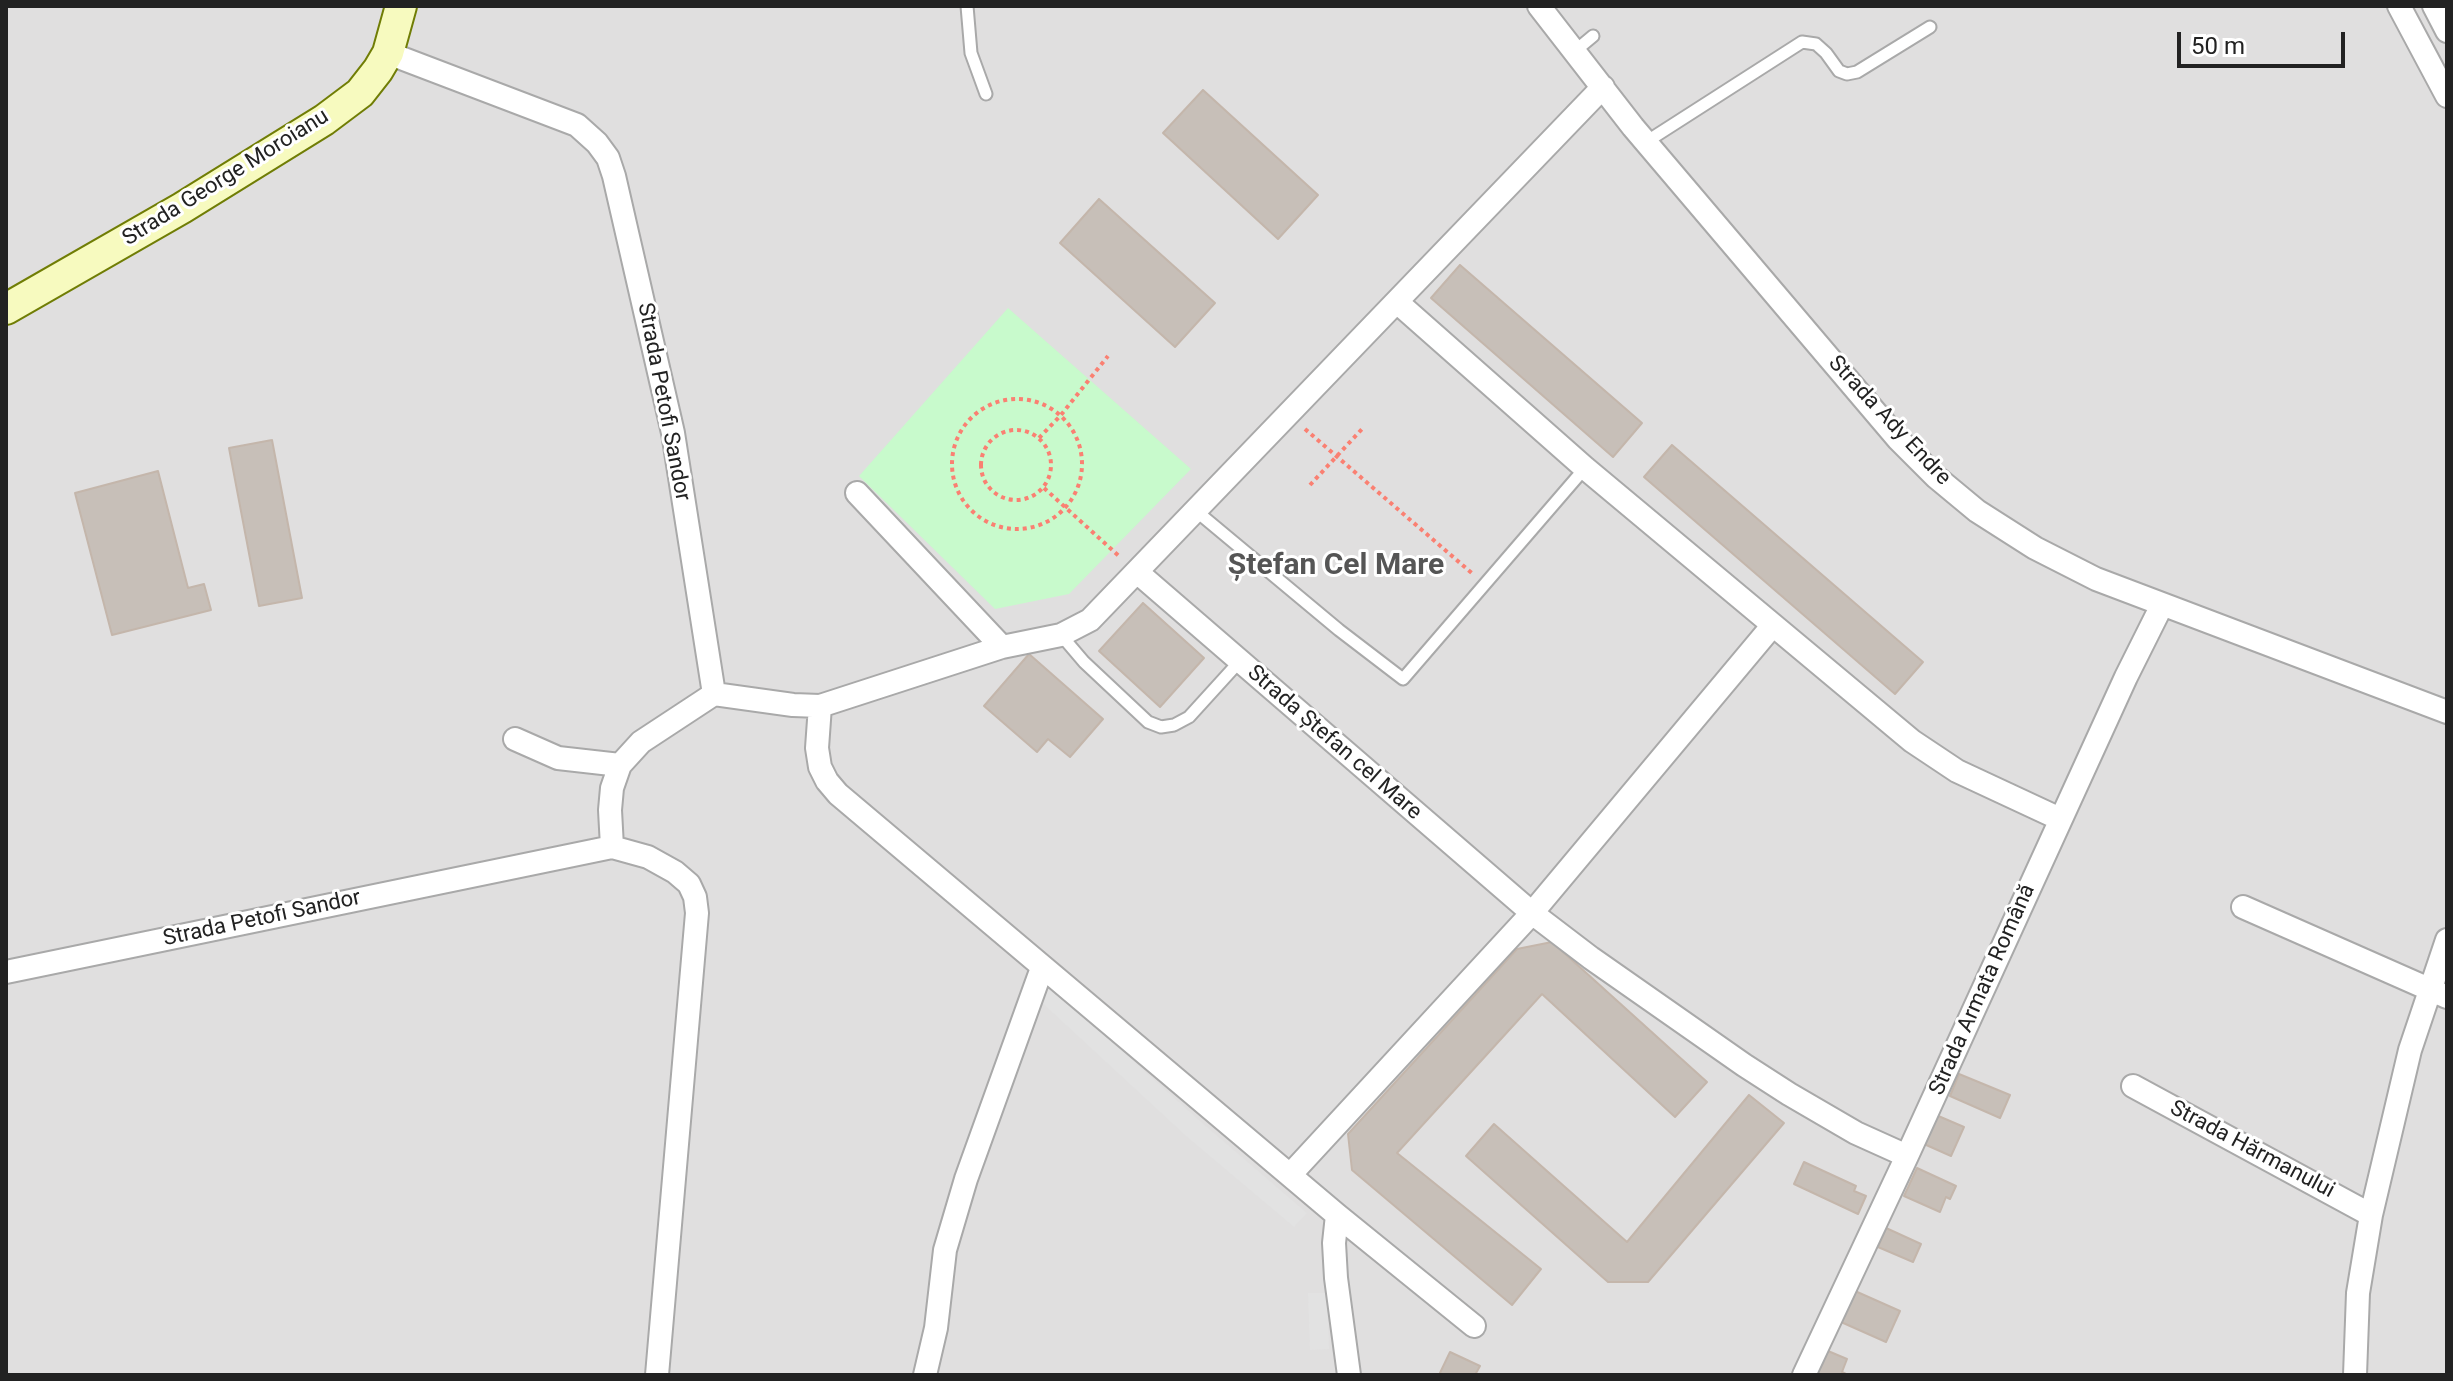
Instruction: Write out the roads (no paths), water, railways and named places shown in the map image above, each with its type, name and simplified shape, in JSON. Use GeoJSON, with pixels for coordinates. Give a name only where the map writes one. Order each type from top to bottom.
{"type":"FeatureCollection","features":[{"type":"Feature","properties":{"kind":"main road","name":"Strada George Moroianu"},"geometry":{"type":"LineString","coordinates":[[6,309],[182,208],[324,120],[360,93],[388,53],[401,6]]}},
{"type":"Feature","properties":{"kind":"street","name":"Strada Ady Endre"},"geometry":{"type":"LineString","coordinates":[[1539,6],[1646,142],[1898,439],[1936,477],[1977,511],[2035,548],[2096,579],[2447,712]]}},
{"type":"Feature","properties":{"kind":"street"},"geometry":{"type":"LineString","coordinates":[[2399,6],[2447,96]]}},
{"type":"Feature","properties":{"kind":"street"},"geometry":{"type":"LineString","coordinates":[[2434,6],[2447,31]]}},
{"type":"Feature","properties":{"kind":"street","name":"Strada Petofi Sandor"},"geometry":{"type":"LineString","coordinates":[[388,53],[577,125],[608,158],[673,433],[714,694]]}},
{"type":"Feature","properties":{"kind":"street"},"geometry":{"type":"LineString","coordinates":[[612,847],[612,788],[620,765],[641,742],[714,694],[820,706],[1002,647],[1061,635],[1090,620],[1603,87]]}},
{"type":"Feature","properties":{"kind":"street"},"geometry":{"type":"LineString","coordinates":[[1397,302],[1585,468],[1912,741],[1957,771],[2060,819]]}},
{"type":"Feature","properties":{"kind":"street"},"geometry":{"type":"LineString","coordinates":[[857,493],[1002,647]]}},
{"type":"Feature","properties":{"kind":"street","name":"Strada Ștefan cel Mare"},"geometry":{"type":"LineString","coordinates":[[1137,572],[1532,913],[1634,990],[1756,1074],[1846,1128],[1907,1156]]}},
{"type":"Feature","properties":{"kind":"street","name":"Strada Armata Română"},"geometry":{"type":"LineString","coordinates":[[1804,1375],[2162,605]]}},
{"type":"Feature","properties":{"kind":"street"},"geometry":{"type":"LineString","coordinates":[[1290,1175],[1532,913],[1773,625]]}},
{"type":"Feature","properties":{"kind":"street"},"geometry":{"type":"LineString","coordinates":[[820,706],[817,748],[820,767],[838,794],[1337,1215],[1474,1326]]}},
{"type":"Feature","properties":{"kind":"street"},"geometry":{"type":"LineString","coordinates":[[515,739],[558,758],[620,765]]}},
{"type":"Feature","properties":{"kind":"street","name":"Strada Petofi Sandor"},"geometry":{"type":"LineString","coordinates":[[6,972],[612,847],[648,857],[675,872],[689,884],[697,913],[657,1375]]}},
{"type":"Feature","properties":{"kind":"street"},"geometry":{"type":"LineString","coordinates":[[2243,907],[2438,993]]}},
{"type":"Feature","properties":{"kind":"street"},"geometry":{"type":"LineString","coordinates":[[2355,1375],[2358,1293],[2371,1215],[2410,1050],[2438,993],[2447,940]]}},
{"type":"Feature","properties":{"kind":"street"},"geometry":{"type":"LineString","coordinates":[[925,1375],[936,1328],[945,1250],[975,1152],[1042,968]]}},
{"type":"Feature","properties":{"kind":"street","name":"Strada Hărmanului"},"geometry":{"type":"LineString","coordinates":[[2133,1086],[2371,1215]]}},
{"type":"Feature","properties":{"kind":"street"},"geometry":{"type":"LineString","coordinates":[[1337,1215],[1334,1243],[1336,1278],[1349,1375]]}},
{"type":"Feature","properties":{"kind":"lane"},"geometry":{"type":"LineString","coordinates":[[967,6],[971,53],[986,94]]}},
{"type":"Feature","properties":{"kind":"lane"},"geometry":{"type":"LineString","coordinates":[[1646,142],[1802,42],[1816,44],[1839,71],[1847,74],[1857,72],[1930,27]]}},
{"type":"Feature","properties":{"kind":"lane"},"geometry":{"type":"LineString","coordinates":[[1575,51],[1593,36]]}},
{"type":"Feature","properties":{"kind":"lane"},"geometry":{"type":"LineString","coordinates":[[1195,510],[1403,679],[1585,468]]}},
{"type":"Feature","properties":{"kind":"lane"},"geometry":{"type":"LineString","coordinates":[[1061,635],[1084,662],[1148,722],[1161,727],[1174,725],[1189,717],[1239,662]]}},
{"type":"Feature","properties":{"kind":"district","name":"Ștefan Cel Mare"},"geometry":{"type":"Point","coordinates":[1336,566]}}]}
